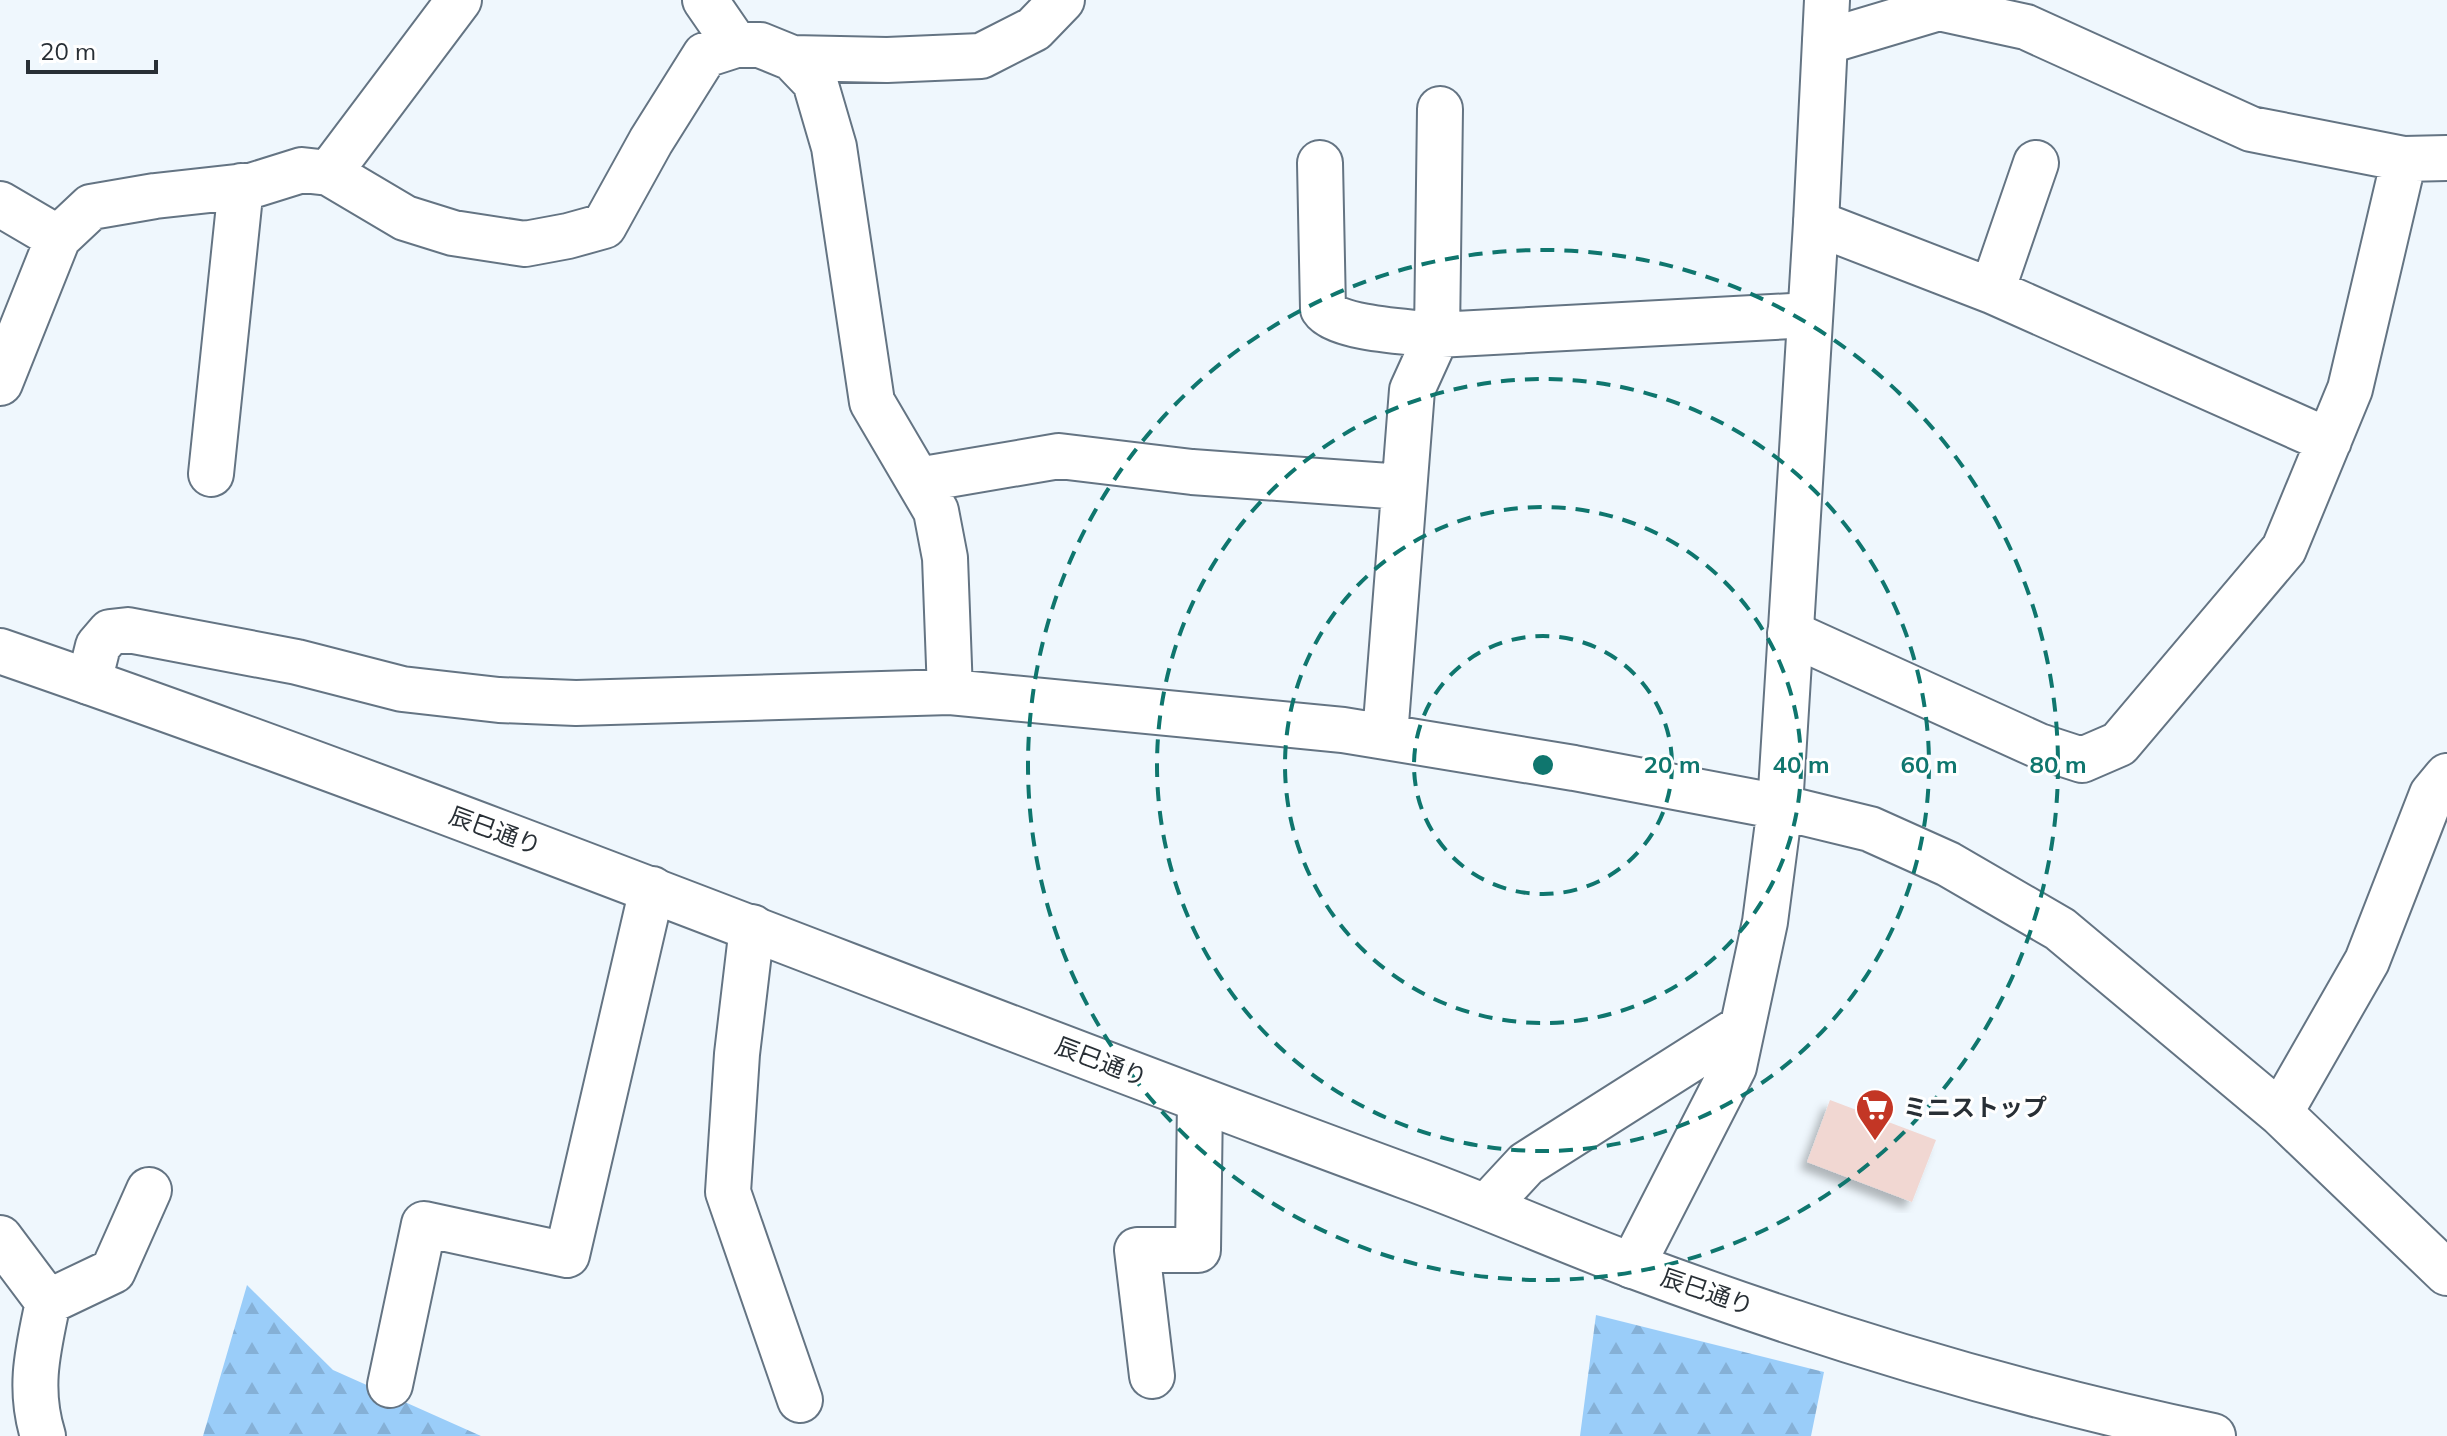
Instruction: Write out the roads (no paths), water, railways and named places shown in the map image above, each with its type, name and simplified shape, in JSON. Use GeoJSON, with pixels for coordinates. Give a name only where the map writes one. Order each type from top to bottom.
{"type":"FeatureCollection","features":[{"type":"Feature","properties":{"kind":"street"},"geometry":{"type":"LineString","coordinates":[[329,173],[459,0]]}},
{"type":"Feature","properties":{"kind":"street"},"geometry":{"type":"LineString","coordinates":[[705,0],[736,45]]}},
{"type":"Feature","properties":{"kind":"street"},"geometry":{"type":"LineString","coordinates":[[0,383],[58,238],[91,207],[254,185],[302,170],[329,173],[405,218],[453,233],[525,244],[568,236],[604,226],[651,141],[705,55],[736,45],[760,45],[792,58],[887,60],[981,56],[1034,29],[1062,0]]}},
{"type":"Feature","properties":{"kind":"street"},"geometry":{"type":"LineString","coordinates":[[1632,1266],[1734,1067],[1765,922],[1780,807],[1826,21],[1939,8],[2026,27],[2251,129],[2404,159],[2447,158]]}},
{"type":"Feature","properties":{"kind":"street"},"geometry":{"type":"LineString","coordinates":[[792,58],[815,82],[834,147],[872,402],[936,511],[945,558],[950,692]]}},
{"type":"Feature","properties":{"kind":"street"},"geometry":{"type":"LineString","coordinates":[[1385,736],[1412,390],[1437,335],[1440,109]]}},
{"type":"Feature","properties":{"kind":"street"},"geometry":{"type":"LineString","coordinates":[[1790,633],[2039,746],[2082,760],[2119,744],[2284,549],[2350,389],[2404,159]]}},
{"type":"Feature","properties":{"kind":"street"},"geometry":{"type":"LineString","coordinates":[[1320,163],[1323,309],[1329,317],[1345,323],[1437,335],[1810,315]]}},
{"type":"Feature","properties":{"kind":"street"},"geometry":{"type":"LineString","coordinates":[[1992,291],[2036,163]]}},
{"type":"Feature","properties":{"kind":"street"},"geometry":{"type":"LineString","coordinates":[[211,474],[241,186]]}},
{"type":"Feature","properties":{"kind":"street"},"geometry":{"type":"LineString","coordinates":[[0,204],[58,238]]}},
{"type":"Feature","properties":{"kind":"street"},"geometry":{"type":"LineString","coordinates":[[1816,223],[1992,291],[2329,441]]}},
{"type":"Feature","properties":{"kind":"street"},"geometry":{"type":"LineString","coordinates":[[918,480],[1059,456],[1192,472],[1403,487]]}},
{"type":"Feature","properties":{"kind":"street"},"geometry":{"type":"LineString","coordinates":[[89,682],[98,646],[110,632],[128,630],[297,662],[402,689],[499,700],[576,703],[950,692],[1385,736],[1780,807],[1870,829],[1948,864],[2060,929],[2280,1113],[2447,1273]]}},
{"type":"Feature","properties":{"kind":"street","name":"辰巳通り"},"geometry":{"type":"LineString","coordinates":[[0,651],[652,889],[1200,1101],[1487,1206],[1632,1266],[1827,1334],[1991,1383],[2213,1436]]}},
{"type":"Feature","properties":{"kind":"street"},"geometry":{"type":"LineString","coordinates":[[2280,1113],[2367,961],[2432,794],[2447,776]]}},
{"type":"Feature","properties":{"kind":"street"},"geometry":{"type":"LineString","coordinates":[[390,1385],[424,1224],[567,1255],[652,889]]}},
{"type":"Feature","properties":{"kind":"street"},"geometry":{"type":"LineString","coordinates":[[752,927],[737,1054],[728,1192],[800,1400]]}},
{"type":"Feature","properties":{"kind":"street"},"geometry":{"type":"LineString","coordinates":[[1487,1206],[1526,1164],[1742,1027]]}},
{"type":"Feature","properties":{"kind":"street"},"geometry":{"type":"LineString","coordinates":[[1152,1376],[1137,1250],[1198,1250],[1200,1101]]}},
{"type":"Feature","properties":{"kind":"street"},"geometry":{"type":"LineString","coordinates":[[48,1302],[113,1271],[149,1190]]}},
{"type":"Feature","properties":{"kind":"street"},"geometry":{"type":"LineString","coordinates":[[0,1238],[48,1302],[35,1363],[35,1410],[43,1436]]}},
{"type":"Feature","properties":{"kind":"place","name":"ミニストップ"},"geometry":{"type":"Point","coordinates":[1875,1142]}}]}
